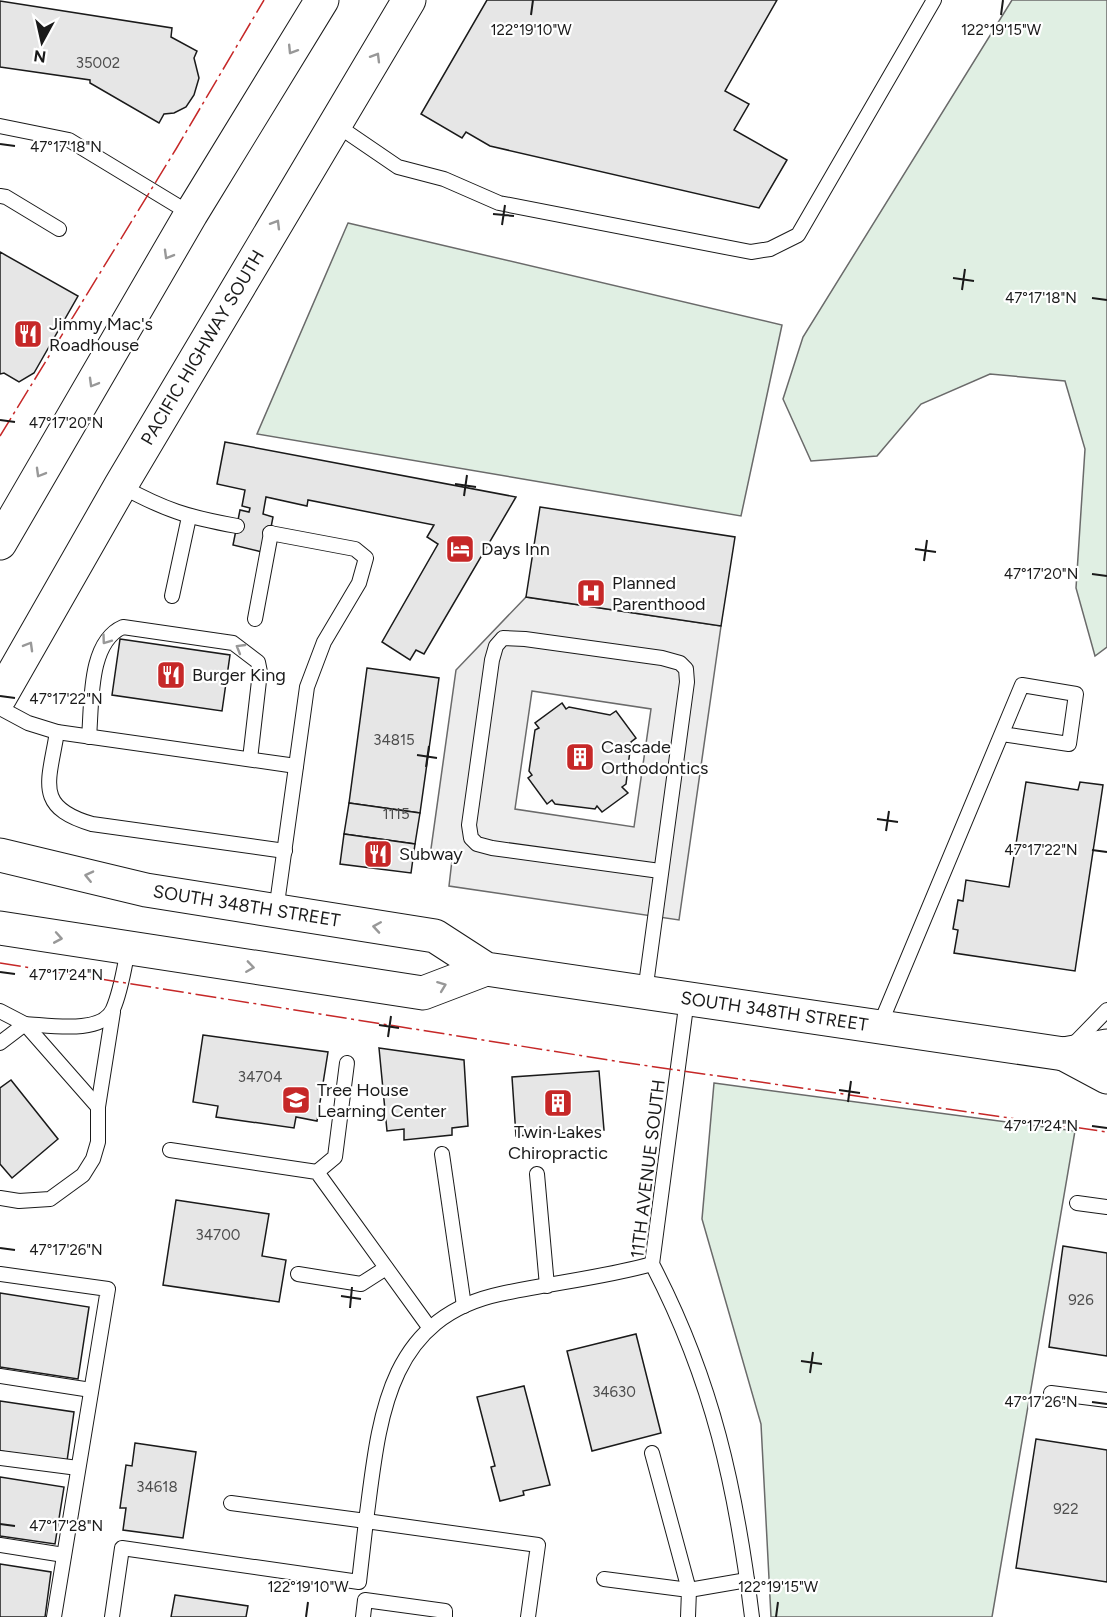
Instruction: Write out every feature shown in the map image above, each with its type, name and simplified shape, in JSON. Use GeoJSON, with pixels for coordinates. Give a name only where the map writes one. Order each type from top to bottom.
{"type":"FeatureCollection","features":[{"type":"Feature","properties":{"kind":"main road"},"geometry":{"type":"LineString","coordinates":[[0,543],[14,508],[322,0]]}},
{"type":"Feature","properties":{"kind":"main road","name":"PACIFIC HIGHWAY SOUTH"},"geometry":{"type":"LineString","coordinates":[[0,697],[121,485],[409,0]]}},
{"type":"Feature","properties":{"kind":"main road","name":"SOUTH 348TH STREET"},"geometry":{"type":"LineString","coordinates":[[0,855],[146,890],[435,936],[486,969],[1064,1054],[1107,1046]]}},
{"type":"Feature","properties":{"kind":"main road","name":"SOUTH 348TH STREET"},"geometry":{"type":"LineString","coordinates":[[0,928],[128,950],[423,993],[486,969]]}},
{"type":"Feature","properties":{"kind":"main road","name":"SOUTH 348TH STREET"},"geometry":{"type":"LineString","coordinates":[[1064,1054],[1107,1077]]}},
{"type":"Feature","properties":{"kind":"lane"},"geometry":{"type":"LineString","coordinates":[[335,124],[398,167],[444,179],[499,203],[751,252],[770,249],[798,235],[934,0]]}},
{"type":"Feature","properties":{"kind":"lane"},"geometry":{"type":"LineString","coordinates":[[0,126],[69,140],[191,214]]}},
{"type":"Feature","properties":{"kind":"lane"},"geometry":{"type":"LineString","coordinates":[[0,196],[6,197],[59,229]]}},
{"type":"Feature","properties":{"kind":"lane"},"geometry":{"type":"LineString","coordinates":[[121,485],[161,507],[189,518],[237,526]]}},
{"type":"Feature","properties":{"kind":"lane"},"geometry":{"type":"LineString","coordinates":[[172,596],[189,518]]}},
{"type":"Feature","properties":{"kind":"lane"},"geometry":{"type":"LineString","coordinates":[[255,620],[271,533],[355,549],[366,558],[359,583],[324,642],[307,687],[276,911]]}},
{"type":"Feature","properties":{"kind":"lane"},"geometry":{"type":"LineString","coordinates":[[89,737],[98,654],[114,631],[123,627],[233,643],[258,662],[260,672],[250,759]]}},
{"type":"Feature","properties":{"kind":"lane"},"geometry":{"type":"LineString","coordinates":[[645,992],[687,682],[685,667],[662,658],[503,638],[496,645],[492,660],[469,825],[471,838],[477,844],[492,848],[660,871]]}},
{"type":"Feature","properties":{"kind":"lane"},"geometry":{"type":"LineString","coordinates":[[879,1027],[1022,685],[1076,694],[1069,744],[1002,734]]}},
{"type":"Feature","properties":{"kind":"lane"},"geometry":{"type":"LineString","coordinates":[[0,708],[28,723],[57,732],[296,766]]}},
{"type":"Feature","properties":{"kind":"lane"},"geometry":{"type":"LineString","coordinates":[[57,732],[50,792],[57,808],[69,817],[92,824],[285,851]]}},
{"type":"Feature","properties":{"kind":"lane"},"geometry":{"type":"LineString","coordinates":[[0,1198],[19,1201],[50,1199],[83,1175],[93,1159],[98,1142],[98,1107],[112,1012],[128,950]]}},
{"type":"Feature","properties":{"kind":"lane","name":"11TH AVENUE SOUTH"},"geometry":{"type":"LineString","coordinates":[[687,999],[652,1264],[698,1365],[719,1429],[735,1495],[752,1617]]}},
{"type":"Feature","properties":{"kind":"lane"},"geometry":{"type":"LineString","coordinates":[[1064,1054],[1107,1010]]}},
{"type":"Feature","properties":{"kind":"lane"},"geometry":{"type":"LineString","coordinates":[[0,1011],[25,1024],[98,1107]]}},
{"type":"Feature","properties":{"kind":"lane"},"geometry":{"type":"LineString","coordinates":[[0,1043],[25,1024],[87,1026],[101,1022],[112,1012]]}},
{"type":"Feature","properties":{"kind":"lane"},"geometry":{"type":"LineString","coordinates":[[317,1172],[335,1157],[347,1063]]}},
{"type":"Feature","properties":{"kind":"lane"},"geometry":{"type":"LineString","coordinates":[[170,1150],[317,1172],[429,1327]]}},
{"type":"Feature","properties":{"kind":"lane"},"geometry":{"type":"LineString","coordinates":[[442,1154],[464,1306]]}},
{"type":"Feature","properties":{"kind":"lane"},"geometry":{"type":"LineString","coordinates":[[537,1174],[547,1286]]}},
{"type":"Feature","properties":{"kind":"lane"},"geometry":{"type":"LineString","coordinates":[[1077,1203],[1107,1207]]}},
{"type":"Feature","properties":{"kind":"lane"},"geometry":{"type":"LineString","coordinates":[[363,1617],[365,1600],[359,1582],[376,1447],[390,1389],[404,1358],[429,1327],[464,1306],[497,1294],[618,1274],[652,1264]]}},
{"type":"Feature","properties":{"kind":"lane"},"geometry":{"type":"LineString","coordinates":[[298,1274],[361,1284],[386,1268]]}},
{"type":"Feature","properties":{"kind":"lane"},"geometry":{"type":"LineString","coordinates":[[0,1274],[108,1289],[54,1617]]}},
{"type":"Feature","properties":{"kind":"lane"},"geometry":{"type":"LineString","coordinates":[[0,1376],[91,1390]]}},
{"type":"Feature","properties":{"kind":"lane"},"geometry":{"type":"LineString","coordinates":[[1051,1393],[1107,1400]]}},
{"type":"Feature","properties":{"kind":"lane"},"geometry":{"type":"LineString","coordinates":[[652,1453],[689,1590],[688,1617]]}},
{"type":"Feature","properties":{"kind":"lane"},"geometry":{"type":"LineString","coordinates":[[0,1458],[78,1468]]}},
{"type":"Feature","properties":{"kind":"lane"},"geometry":{"type":"LineString","coordinates":[[231,1503],[538,1545],[528,1617]]}},
{"type":"Feature","properties":{"kind":"lane"},"geometry":{"type":"LineString","coordinates":[[0,1545],[64,1555]]}},
{"type":"Feature","properties":{"kind":"lane"},"geometry":{"type":"LineString","coordinates":[[112,1617],[122,1548],[359,1582]]}},
{"type":"Feature","properties":{"kind":"lane"},"geometry":{"type":"LineString","coordinates":[[604,1579],[689,1590],[747,1580]]}},
{"type":"Feature","properties":{"kind":"lane"},"geometry":{"type":"LineString","coordinates":[[365,1600],[446,1611],[445,1617]]}},
{"type":"Feature","properties":{"kind":"green space"},"geometry":{"type":"Polygon","coordinates":[[[1012,0],[1107,0],[1107,647],[1095,656],[1076,588],[1085,449],[1065,381],[990,374],[921,404],[877,456],[811,461],[783,399],[803,337],[1012,0]]]}},
{"type":"Feature","properties":{"kind":"green space"},"geometry":{"type":"Polygon","coordinates":[[[348,223],[782,325],[741,516],[257,434],[348,223]]]}},
{"type":"Feature","properties":{"kind":"green space"},"geometry":{"type":"Polygon","coordinates":[[[714,1083],[1075,1131],[992,1617],[771,1617],[761,1424],[702,1219],[714,1083]]]}},
{"type":"Feature","properties":{"kind":"shaded area"},"geometry":{"type":"Polygon","coordinates":[[[526,597],[721,626],[679,920],[449,886],[452,860],[430,856],[456,670],[526,597]],[[532,691],[515,809],[634,827],[651,709],[532,691]]]}},
{"type":"Feature","properties":{"kind":"building"},"geometry":{"type":"Polygon","coordinates":[[[487,0],[777,0],[725,91],[749,104],[734,130],[787,160],[759,208],[490,146],[466,132],[462,138],[421,114],[487,0]]]}},
{"type":"Feature","properties":{"kind":"building"},"geometry":{"type":"Polygon","coordinates":[[[0,1],[172,28],[171,37],[197,51],[194,58],[199,78],[194,95],[186,107],[174,113],[164,114],[159,123],[90,83],[90,80],[0,67],[0,1]]]}},
{"type":"Feature","properties":{"kind":"building","name":"Jimmy Mac's Roadhouse"},"geometry":{"type":"Polygon","coordinates":[[[0,252],[78,296],[34,373],[19,382],[4,373],[0,374],[0,252]]]}},
{"type":"Feature","properties":{"kind":"building","name":"Days Inn"},"geometry":{"type":"Polygon","coordinates":[[[225,442],[516,497],[424,654],[416,650],[410,660],[382,642],[438,544],[427,537],[434,525],[308,500],[307,506],[266,497],[263,514],[273,517],[266,553],[233,545],[240,510],[249,512],[250,508],[242,506],[245,490],[217,484],[225,442]]]}},
{"type":"Feature","properties":{"kind":"building"},"geometry":{"type":"Polygon","coordinates":[[[540,507],[735,537],[721,626],[526,597],[540,507]]]}},
{"type":"Feature","properties":{"kind":"building","name":"Burger King"},"geometry":{"type":"Polygon","coordinates":[[[120,639],[230,655],[222,711],[112,695],[120,639]]]}},
{"type":"Feature","properties":{"kind":"building"},"geometry":{"type":"Polygon","coordinates":[[[367,668],[439,678],[420,813],[349,803],[367,668]]]}},
{"type":"Feature","properties":{"kind":"building","name":"Cascade Orthodontics"},"geometry":{"type":"Polygon","coordinates":[[[562,703],[566,709],[569,707],[610,715],[616,711],[636,738],[631,742],[626,784],[622,787],[628,793],[602,812],[597,806],[595,809],[555,804],[552,800],[547,804],[528,778],[532,775],[529,771],[535,730],[539,728],[535,723],[562,703]]]}},
{"type":"Feature","properties":{"kind":"building"},"geometry":{"type":"Polygon","coordinates":[[[1026,782],[1078,790],[1080,782],[1103,785],[1075,971],[954,953],[958,930],[953,929],[958,900],[963,901],[966,880],[1009,887],[1026,782]]]}},
{"type":"Feature","properties":{"kind":"building"},"geometry":{"type":"Polygon","coordinates":[[[349,803],[420,813],[415,844],[344,834],[349,803]]]}},
{"type":"Feature","properties":{"kind":"building","name":"Subway"},"geometry":{"type":"Polygon","coordinates":[[[344,834],[415,844],[411,873],[340,864],[344,834]]]}},
{"type":"Feature","properties":{"kind":"building"},"geometry":{"type":"Polygon","coordinates":[[[203,1035],[328,1052],[317,1121],[296,1117],[294,1128],[216,1117],[218,1106],[193,1102],[203,1035]]]}},
{"type":"Feature","properties":{"kind":"building"},"geometry":{"type":"Polygon","coordinates":[[[379,1048],[464,1060],[468,1126],[452,1128],[452,1135],[404,1140],[404,1129],[387,1131],[379,1048]]]}},
{"type":"Feature","properties":{"kind":"building","name":"Twin Lakes Chiropractic"},"geometry":{"type":"Polygon","coordinates":[[[599,1071],[604,1130],[516,1136],[512,1077],[599,1071]]]}},
{"type":"Feature","properties":{"kind":"building"},"geometry":{"type":"Polygon","coordinates":[[[11,1080],[58,1139],[12,1178],[0,1164],[0,1088],[11,1080]]]}},
{"type":"Feature","properties":{"kind":"building"},"geometry":{"type":"Polygon","coordinates":[[[176,1200],[269,1214],[262,1256],[286,1260],[279,1302],[163,1285],[176,1200]]]}},
{"type":"Feature","properties":{"kind":"building"},"geometry":{"type":"Polygon","coordinates":[[[1063,1246],[1107,1253],[1107,1356],[1049,1347],[1063,1246]]]}},
{"type":"Feature","properties":{"kind":"building"},"geometry":{"type":"Polygon","coordinates":[[[0,1293],[89,1307],[78,1379],[0,1367],[0,1293]]]}},
{"type":"Feature","properties":{"kind":"building"},"geometry":{"type":"Polygon","coordinates":[[[636,1334],[661,1433],[592,1451],[567,1351],[636,1334]]]}},
{"type":"Feature","properties":{"kind":"building"},"geometry":{"type":"Polygon","coordinates":[[[524,1386],[550,1485],[523,1491],[524,1495],[500,1501],[491,1467],[495,1466],[477,1397],[524,1386]]]}},
{"type":"Feature","properties":{"kind":"building"},"geometry":{"type":"Polygon","coordinates":[[[0,1401],[74,1412],[67,1461],[0,1451],[0,1401]]]}},
{"type":"Feature","properties":{"kind":"building"},"geometry":{"type":"Polygon","coordinates":[[[1036,1439],[1107,1450],[1107,1582],[1016,1568],[1036,1439]]]}},
{"type":"Feature","properties":{"kind":"building"},"geometry":{"type":"Polygon","coordinates":[[[135,1443],[196,1452],[183,1538],[123,1530],[126,1508],[120,1508],[126,1465],[132,1466],[135,1443]]]}},
{"type":"Feature","properties":{"kind":"building"},"geometry":{"type":"Polygon","coordinates":[[[0,1477],[64,1487],[55,1544],[0,1536],[0,1477]]]}},
{"type":"Feature","properties":{"kind":"building"},"geometry":{"type":"Polygon","coordinates":[[[0,1564],[51,1572],[45,1617],[0,1617],[0,1564]]]}},
{"type":"Feature","properties":{"kind":"building"},"geometry":{"type":"Polygon","coordinates":[[[175,1595],[248,1606],[246,1617],[171,1617],[175,1595]]]}},
{"type":"Feature","properties":{"kind":"power"},"geometry":{"type":"LineString","coordinates":[[0,436],[176,149],[264,0]]}},
{"type":"Feature","properties":{"kind":"power"},"geometry":{"type":"LineString","coordinates":[[0,963],[621,1062],[1107,1132]]}},
{"type":"Feature","properties":{"kind":"place","name":"Jimmy Mac's Roadhouse"},"geometry":{"type":"Point","coordinates":[28,334]}},
{"type":"Feature","properties":{"kind":"place","name":"Days Inn"},"geometry":{"type":"Point","coordinates":[460,549]}},
{"type":"Feature","properties":{"kind":"place","name":"Planned Parenthood"},"geometry":{"type":"Point","coordinates":[591,593]}},
{"type":"Feature","properties":{"kind":"place","name":"Burger King"},"geometry":{"type":"Point","coordinates":[171,675]}},
{"type":"Feature","properties":{"kind":"place","name":"Cascade Orthodontics"},"geometry":{"type":"Point","coordinates":[580,757]}},
{"type":"Feature","properties":{"kind":"place","name":"Subway"},"geometry":{"type":"Point","coordinates":[378,854]}},
{"type":"Feature","properties":{"kind":"place","name":"Tree House Learning Center"},"geometry":{"type":"Point","coordinates":[296,1100]}},
{"type":"Feature","properties":{"kind":"place","name":"Twin Lakes Chiropractic"},"geometry":{"type":"Point","coordinates":[558,1103]}}]}
